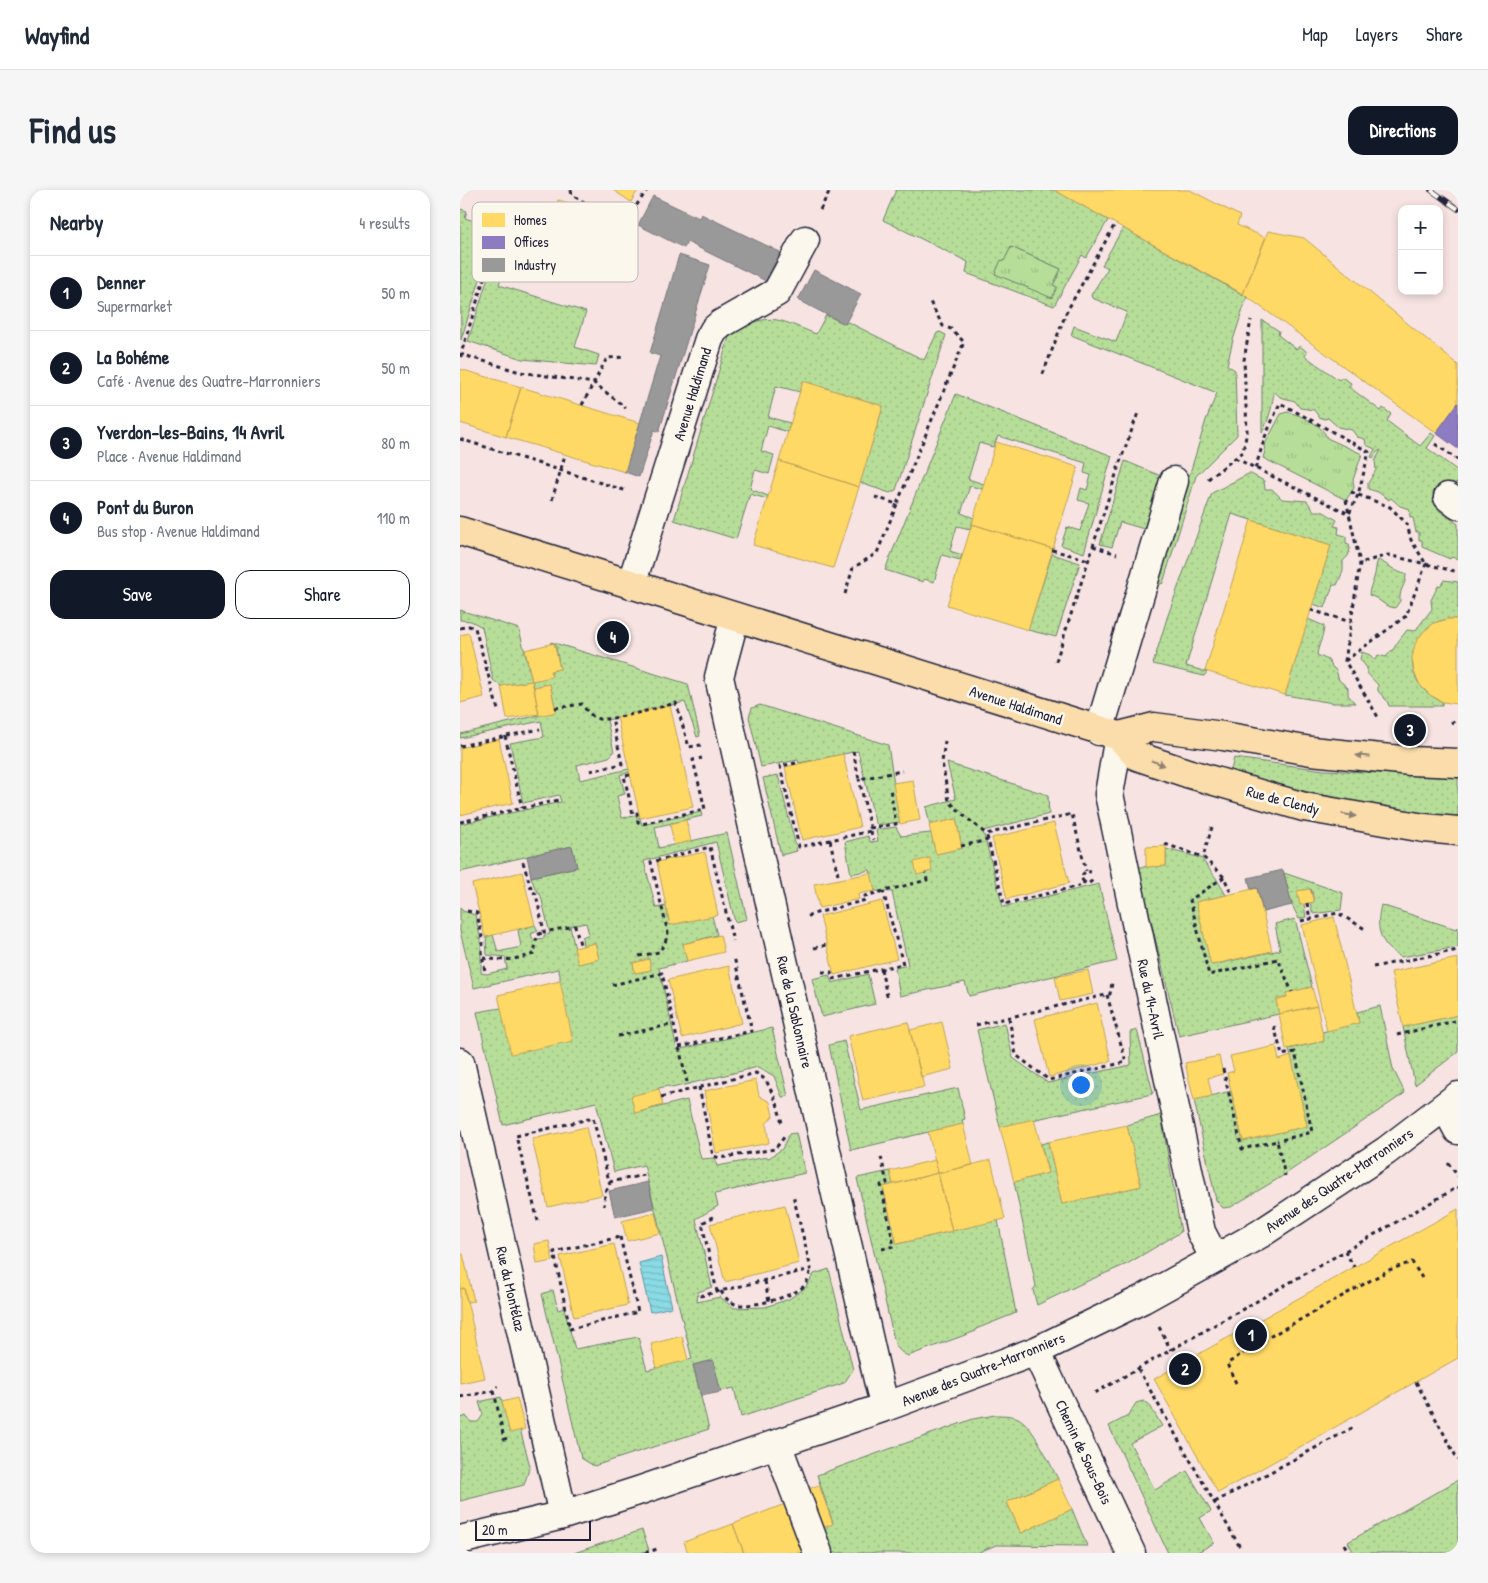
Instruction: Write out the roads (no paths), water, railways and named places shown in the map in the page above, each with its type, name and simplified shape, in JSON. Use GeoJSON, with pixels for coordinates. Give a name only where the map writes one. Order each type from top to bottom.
{"type":"FeatureCollection","features":[{"type":"Feature","properties":{"kind":"main road","name":"Avenue Haldimand"},"geometry":{"type":"LineString","coordinates":[[460,531],[1110,734]]}},
{"type":"Feature","properties":{"kind":"main road"},"geometry":{"type":"LineString","coordinates":[[1110,734],[1154,727],[1223,736],[1311,751],[1411,762],[1458,763]]}},
{"type":"Feature","properties":{"kind":"main road","name":"Rue de Clendy"},"geometry":{"type":"LineString","coordinates":[[1110,734],[1137,756],[1304,807],[1424,828],[1458,831]]}},
{"type":"Feature","properties":{"kind":"street","name":"Avenue Haldimand"},"geometry":{"type":"LineString","coordinates":[[631,585],[709,339],[714,330],[722,324],[777,292],[804,240]]}},
{"type":"Feature","properties":{"kind":"street","name":"Rue du 14-Avril"},"geometry":{"type":"LineString","coordinates":[[1174,481],[1110,734],[1109,794],[1201,1232],[1214,1259]]}},
{"type":"Feature","properties":{"kind":"street","name":"Rue de la Sablonnaire"},"geometry":{"type":"LineString","coordinates":[[735,617],[719,677],[885,1407]]}},
{"type":"Feature","properties":{"kind":"street","name":"Rue du Montélaz"},"geometry":{"type":"LineString","coordinates":[[460,1062],[563,1515]]}},
{"type":"Feature","properties":{"kind":"street","name":"Avenue des Quatre-Marronniers"},"geometry":{"type":"LineString","coordinates":[[460,1540],[563,1515],[885,1407],[1036,1351],[1144,1299],[1260,1234],[1386,1151],[1451,1101]]}},
{"type":"Feature","properties":{"kind":"street"},"geometry":{"type":"LineString","coordinates":[[1451,1101],[1458,1130]]}},
{"type":"Feature","properties":{"kind":"street","name":"Chemin de Sous-Bois"},"geometry":{"type":"LineString","coordinates":[[1036,1351],[1131,1553]]}},
{"type":"Feature","properties":{"kind":"street"},"geometry":{"type":"LineString","coordinates":[[778,1444],[818,1553]]}},
{"type":"Feature","properties":{"kind":"water"},"geometry":{"type":"Polygon","coordinates":[[[661,1257],[672,1307],[650,1312],[639,1263],[661,1257]]]}},
{"type":"Feature","properties":{"kind":"railway"},"geometry":{"type":"LineString","coordinates":[[1431,190],[1458,209]]}},
{"type":"Feature","properties":{"kind":"place","name":"Pont du Buron"},"geometry":{"type":"Point","coordinates":[613,637]}},
{"type":"Feature","properties":{"kind":"place","name":"Yverdon-les-Bains, 14 Avril"},"geometry":{"type":"Point","coordinates":[1410,730]}},
{"type":"Feature","properties":{"kind":"place","name":"Denner"},"geometry":{"type":"Point","coordinates":[1251,1335]}},
{"type":"Feature","properties":{"kind":"place","name":"La Bohéme"},"geometry":{"type":"Point","coordinates":[1185,1369]}}]}
